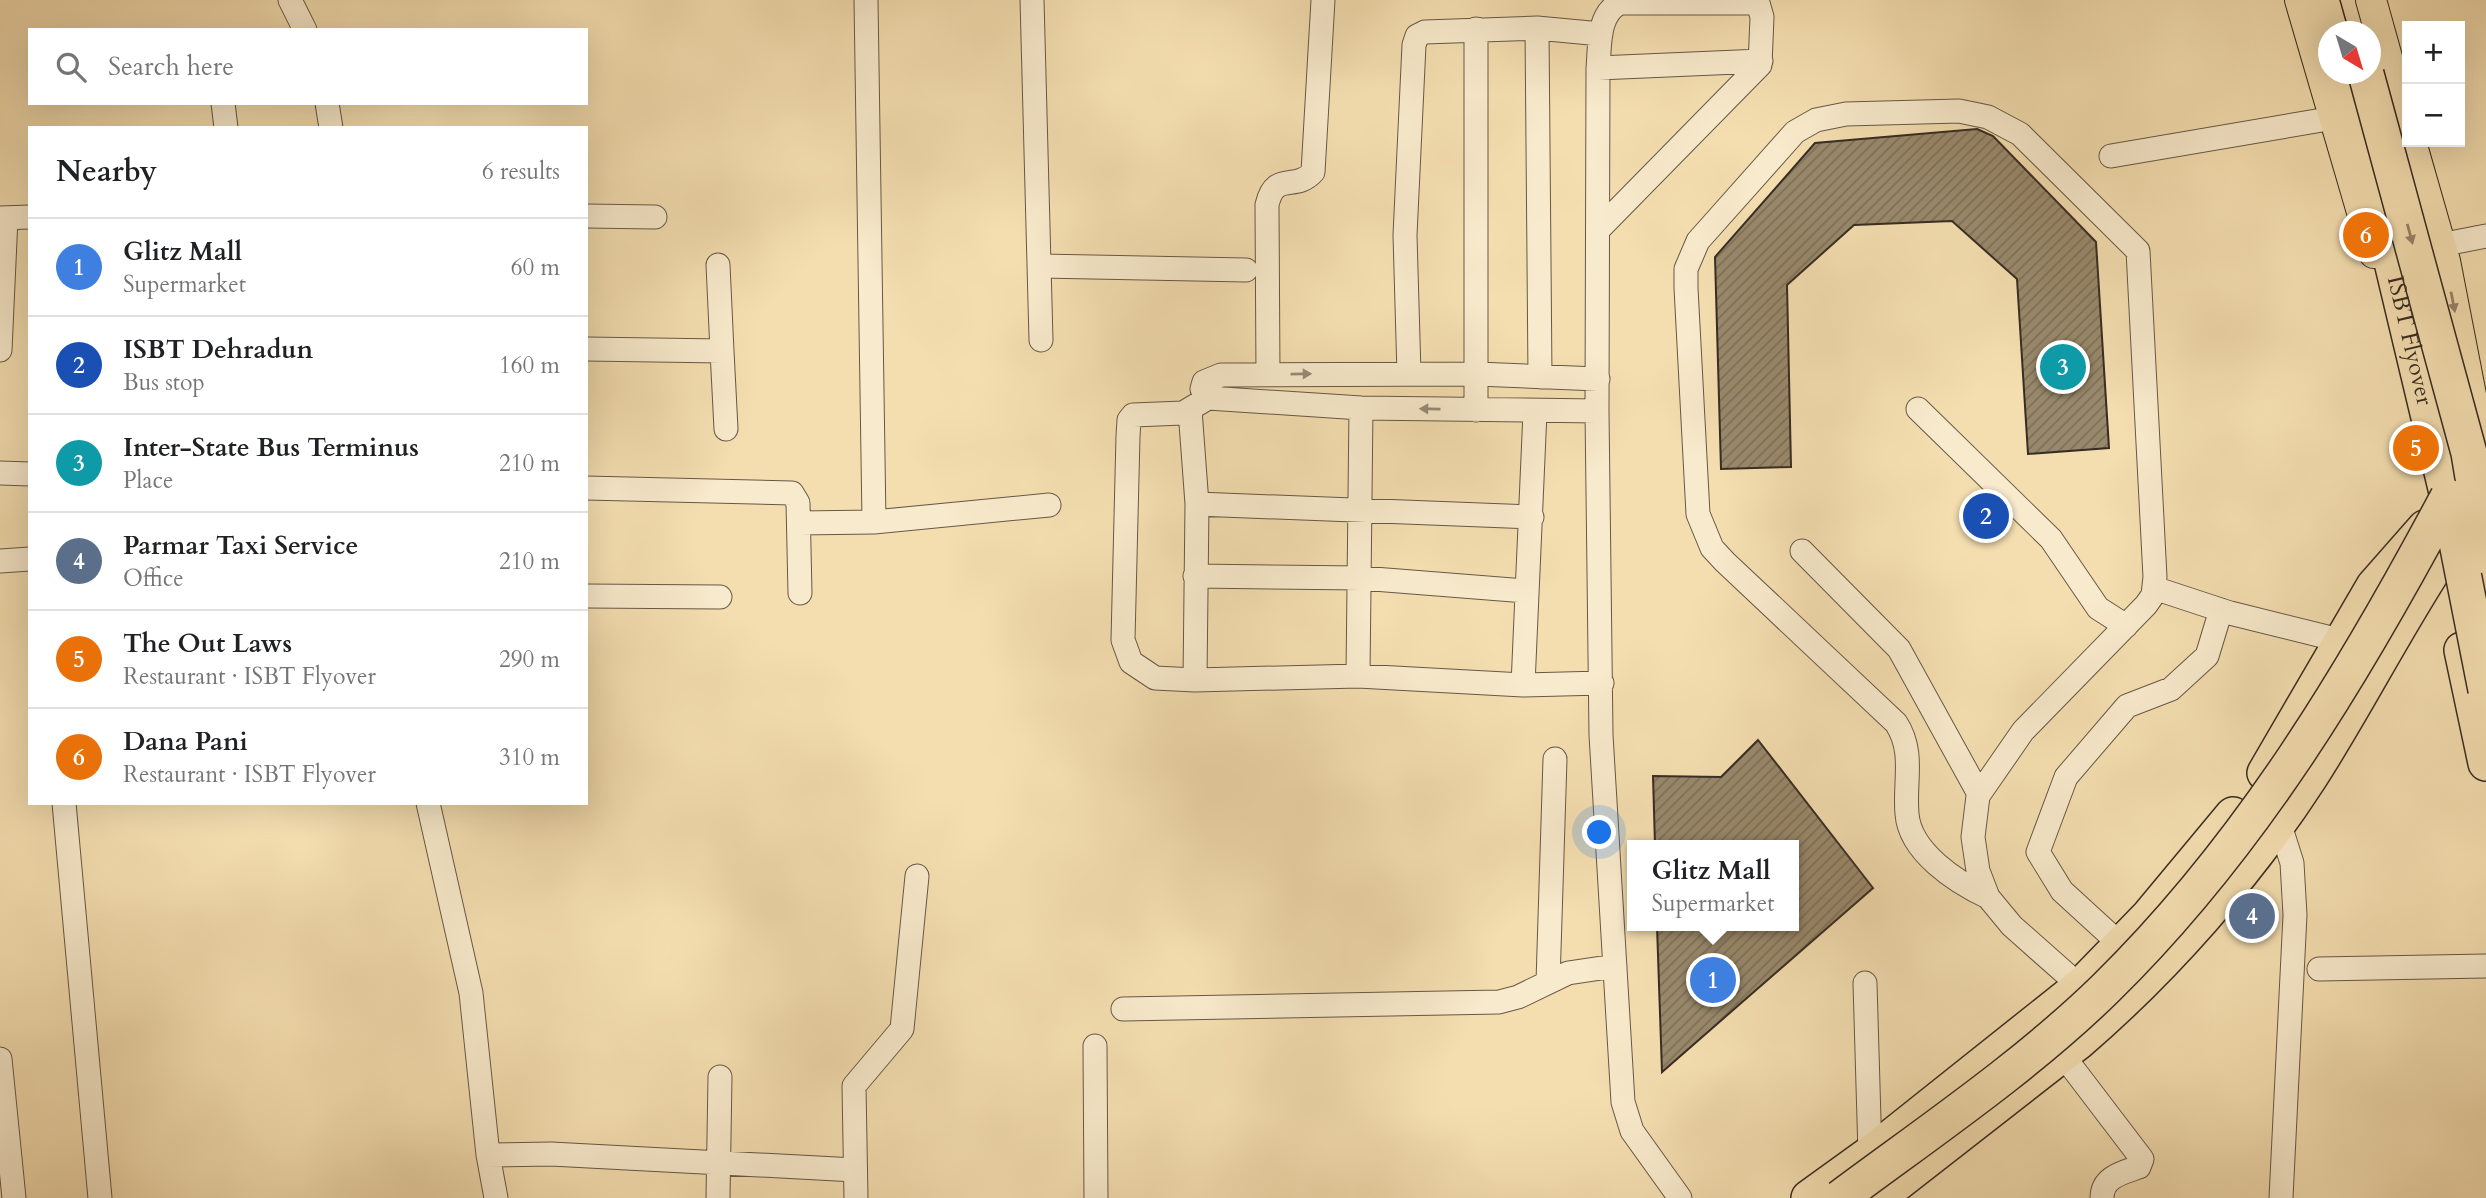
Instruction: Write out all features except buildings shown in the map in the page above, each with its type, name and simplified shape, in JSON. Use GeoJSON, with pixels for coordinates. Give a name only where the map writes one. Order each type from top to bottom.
{"type":"FeatureCollection","features":[{"type":"Feature","properties":{"kind":"highway"},"geometry":{"type":"LineString","coordinates":[[2321,0],[2327,21]]}},
{"type":"Feature","properties":{"kind":"highway"},"geometry":{"type":"LineString","coordinates":[[2346,0],[2352,21]]}},
{"type":"Feature","properties":{"kind":"highway","name":"ISBT Flyover"},"geometry":{"type":"LineString","coordinates":[[2345,84],[2377,199],[2439,509],[2486,690]]}},
{"type":"Feature","properties":{"kind":"highway","name":"ISBT Flyover"},"geometry":{"type":"LineString","coordinates":[[2369,84],[2469,453],[2486,556]]}},
{"type":"Feature","properties":{"kind":"highway"},"geometry":{"type":"LineString","coordinates":[[1840,1198],[2056,1034],[2104,990],[2178,914],[2259,813],[2299,753],[2400,585],[2442,502],[2462,492],[2486,497]]}},
{"type":"Feature","properties":{"kind":"highway"},"geometry":{"type":"LineString","coordinates":[[2439,509],[2434,537],[2447,555],[2464,667],[2486,763]]}},
{"type":"Feature","properties":{"kind":"highway"},"geometry":{"type":"LineString","coordinates":[[1809,1198],[1870,1154],[2081,986],[2121,945],[2212,843],[2267,769],[2391,564],[2439,509]]}},
{"type":"Feature","properties":{"kind":"highway"},"geometry":{"type":"LineString","coordinates":[[2447,555],[2472,562],[2486,556]]}},
{"type":"Feature","properties":{"kind":"highway"},"geometry":{"type":"LineString","coordinates":[[1878,1198],[2108,1016],[2179,943],[2308,781],[2407,609],[2447,555]]}},
{"type":"Feature","properties":{"kind":"main road"},"geometry":{"type":"LineString","coordinates":[[2300,0],[2388,300],[2439,509]]}},
{"type":"Feature","properties":{"kind":"main road"},"geometry":{"type":"LineString","coordinates":[[2371,0],[2402,112]]}},
{"type":"Feature","properties":{"kind":"main road"},"geometry":{"type":"LineString","coordinates":[[2412,147],[2440,245],[2486,471]]}},
{"type":"Feature","properties":{"kind":"street"},"geometry":{"type":"LineString","coordinates":[[290,0],[304,28]]}},
{"type":"Feature","properties":{"kind":"street"},"geometry":{"type":"LineString","coordinates":[[866,0],[874,522]]}},
{"type":"Feature","properties":{"kind":"street"},"geometry":{"type":"LineString","coordinates":[[1032,0],[1041,340]]}},
{"type":"Feature","properties":{"kind":"street"},"geometry":{"type":"LineString","coordinates":[[1268,375],[1267,205],[1273,187],[1279,183],[1300,181],[1313,172],[1323,0]]}},
{"type":"Feature","properties":{"kind":"street"},"geometry":{"type":"LineString","coordinates":[[1599,229],[1761,61],[1761,10],[1758,3],[1619,3],[1607,14],[1601,34],[1598,68],[1597,411],[1601,734],[1615,966],[1626,1117],[1641,1145],[1680,1198]]}},
{"type":"Feature","properties":{"kind":"street"},"geometry":{"type":"LineString","coordinates":[[1537,28],[1540,377]]}},
{"type":"Feature","properties":{"kind":"street"},"geometry":{"type":"LineString","coordinates":[[1409,374],[1405,235],[1414,45],[1417,36],[1425,32],[1537,28],[1601,34]]}},
{"type":"Feature","properties":{"kind":"street"},"geometry":{"type":"LineString","coordinates":[[1476,29],[1476,410]]}},
{"type":"Feature","properties":{"kind":"street"},"geometry":{"type":"LineString","coordinates":[[1598,68],[1761,61]]}},
{"type":"Feature","properties":{"kind":"street"},"geometry":{"type":"LineString","coordinates":[[223,105],[226,126]]}},
{"type":"Feature","properties":{"kind":"street"},"geometry":{"type":"LineString","coordinates":[[327,105],[331,126]]}},
{"type":"Feature","properties":{"kind":"street"},"geometry":{"type":"LineString","coordinates":[[1987,897],[1978,871],[1973,837],[1979,794],[2016,738],[2150,601],[2154,588],[2139,259],[2132,243],[2020,134],[1988,117],[1959,111],[1846,114],[1816,120],[1795,132],[1698,241],[1690,255],[1686,288],[1698,514],[1712,548],[1725,562],[1896,723],[1909,755],[1909,825],[1919,843],[1939,865],[1966,886],[1987,897],[2012,926],[2081,986],[2108,1016]]}},
{"type":"Feature","properties":{"kind":"street"},"geometry":{"type":"LineString","coordinates":[[2111,156],[2334,118]]}},
{"type":"Feature","properties":{"kind":"street"},"geometry":{"type":"LineString","coordinates":[[588,216],[655,217]]}},
{"type":"Feature","properties":{"kind":"street"},"geometry":{"type":"LineString","coordinates":[[0,350],[3,339],[3,218],[28,217]]}},
{"type":"Feature","properties":{"kind":"street"},"geometry":{"type":"LineString","coordinates":[[2440,245],[2486,236]]}},
{"type":"Feature","properties":{"kind":"street"},"geometry":{"type":"LineString","coordinates":[[718,265],[726,429]]}},
{"type":"Feature","properties":{"kind":"street"},"geometry":{"type":"LineString","coordinates":[[1041,266],[1246,270]]}},
{"type":"Feature","properties":{"kind":"street"},"geometry":{"type":"LineString","coordinates":[[588,349],[722,351]]}},
{"type":"Feature","properties":{"kind":"street"},"geometry":{"type":"LineString","coordinates":[[1340,374],[1351,406],[1362,511],[1359,676]]}},
{"type":"Feature","properties":{"kind":"street"},"geometry":{"type":"LineString","coordinates":[[1195,680],[1199,404],[1207,379],[1221,375],[1477,374],[1598,379]]}},
{"type":"Feature","properties":{"kind":"street"},"geometry":{"type":"LineString","coordinates":[[1597,411],[1199,404],[1173,415],[1136,414],[1129,420],[1123,640],[1131,662],[1147,676],[1195,680],[1359,676],[1522,685],[1602,684]]}},
{"type":"Feature","properties":{"kind":"street"},"geometry":{"type":"LineString","coordinates":[[1917,409],[2051,539],[2098,608],[2126,626]]}},
{"type":"Feature","properties":{"kind":"street"},"geometry":{"type":"LineString","coordinates":[[1522,685],[1535,412]]}},
{"type":"Feature","properties":{"kind":"street"},"geometry":{"type":"LineString","coordinates":[[0,473],[28,474]]}},
{"type":"Feature","properties":{"kind":"street"},"geometry":{"type":"LineString","coordinates":[[588,488],[788,491],[798,503],[800,593]]}},
{"type":"Feature","properties":{"kind":"street"},"geometry":{"type":"LineString","coordinates":[[1197,504],[1532,517]]}},
{"type":"Feature","properties":{"kind":"street"},"geometry":{"type":"LineString","coordinates":[[799,523],[874,522],[1049,505]]}},
{"type":"Feature","properties":{"kind":"street"},"geometry":{"type":"LineString","coordinates":[[1802,551],[1899,649],[1979,794]]}},
{"type":"Feature","properties":{"kind":"street"},"geometry":{"type":"LineString","coordinates":[[0,561],[28,559]]}},
{"type":"Feature","properties":{"kind":"street"},"geometry":{"type":"LineString","coordinates":[[1195,576],[1361,578],[1526,591]]}},
{"type":"Feature","properties":{"kind":"street"},"geometry":{"type":"LineString","coordinates":[[2154,588],[2221,610],[2343,641]]}},
{"type":"Feature","properties":{"kind":"street"},"geometry":{"type":"LineString","coordinates":[[588,596],[720,597]]}},
{"type":"Feature","properties":{"kind":"street"},"geometry":{"type":"LineString","coordinates":[[2121,945],[2062,891],[2038,852],[2066,777],[2127,706],[2171,689],[2207,656],[2221,610]]}},
{"type":"Feature","properties":{"kind":"street"},"geometry":{"type":"LineString","coordinates":[[1548,982],[1555,759]]}},
{"type":"Feature","properties":{"kind":"street"},"geometry":{"type":"LineString","coordinates":[[64,805],[100,1198]]}},
{"type":"Feature","properties":{"kind":"street"},"geometry":{"type":"LineString","coordinates":[[428,805],[471,993],[488,1155],[496,1198]]}},
{"type":"Feature","properties":{"kind":"street"},"geometry":{"type":"LineString","coordinates":[[2278,822],[2292,863],[2295,915],[2281,1198]]}},
{"type":"Feature","properties":{"kind":"street"},"geometry":{"type":"LineString","coordinates":[[856,1198],[854,1086],[902,1030],[917,876]]}},
{"type":"Feature","properties":{"kind":"street"},"geometry":{"type":"LineString","coordinates":[[1124,1009],[1499,1002],[1518,997],[1580,970],[1615,966]]}},
{"type":"Feature","properties":{"kind":"street"},"geometry":{"type":"LineString","coordinates":[[2319,968],[2486,966]]}},
{"type":"Feature","properties":{"kind":"street"},"geometry":{"type":"LineString","coordinates":[[1865,983],[1870,1154]]}},
{"type":"Feature","properties":{"kind":"street"},"geometry":{"type":"LineString","coordinates":[[1095,1046],[1096,1198]]}},
{"type":"Feature","properties":{"kind":"street"},"geometry":{"type":"LineString","coordinates":[[2062,1054],[2142,1159],[2139,1167],[2109,1180],[2104,1186],[2102,1198]]}},
{"type":"Feature","properties":{"kind":"street"},"geometry":{"type":"LineString","coordinates":[[0,1059],[14,1198]]}},
{"type":"Feature","properties":{"kind":"street"},"geometry":{"type":"LineString","coordinates":[[718,1198],[720,1077]]}},
{"type":"Feature","properties":{"kind":"street"},"geometry":{"type":"LineString","coordinates":[[488,1155],[551,1154],[855,1170]]}},
{"type":"Feature","properties":{"kind":"place","name":"Dana Pani"},"geometry":{"type":"Point","coordinates":[2366,235]}},
{"type":"Feature","properties":{"kind":"place","name":"Inter-State Bus Terminus"},"geometry":{"type":"Point","coordinates":[2063,367]}},
{"type":"Feature","properties":{"kind":"place","name":"The Out Laws"},"geometry":{"type":"Point","coordinates":[2416,448]}},
{"type":"Feature","properties":{"kind":"place","name":"ISBT Dehradun"},"geometry":{"type":"Point","coordinates":[1986,516]}},
{"type":"Feature","properties":{"kind":"place","name":"Parmar Taxi Service"},"geometry":{"type":"Point","coordinates":[2252,916]}},
{"type":"Feature","properties":{"kind":"place","name":"Glitz Mall"},"geometry":{"type":"Point","coordinates":[1713,980]}}]}
